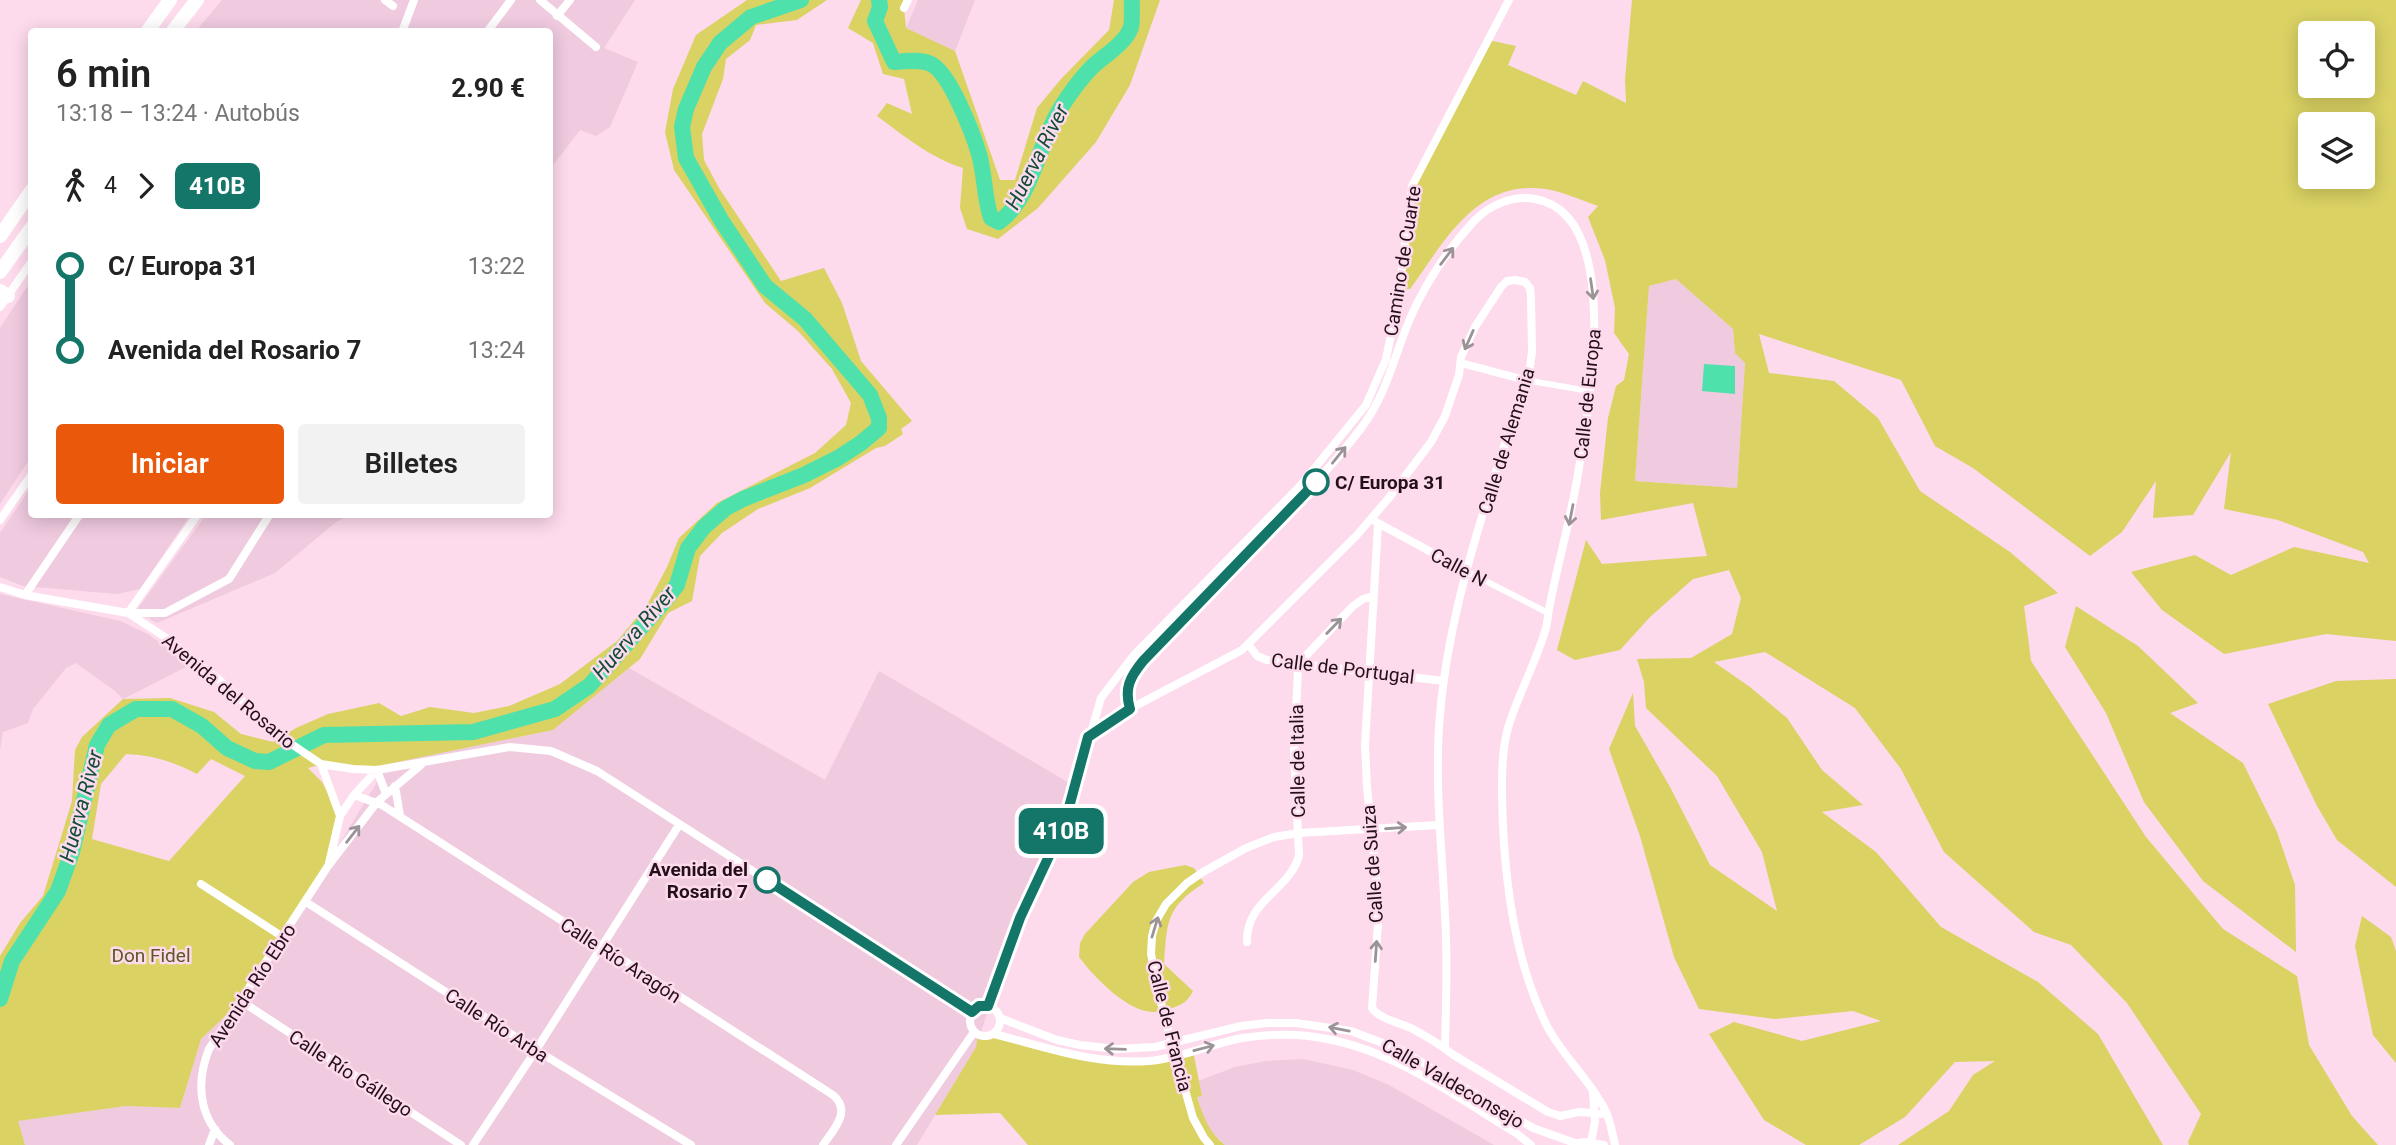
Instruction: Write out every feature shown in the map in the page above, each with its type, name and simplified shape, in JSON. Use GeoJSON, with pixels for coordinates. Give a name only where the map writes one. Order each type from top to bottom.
{"type":"FeatureCollection","features":[{"type":"Feature","properties":{"kind":"highway"},"geometry":{"type":"LineString","coordinates":[[150,28],[170,0]]}},
{"type":"Feature","properties":{"kind":"highway"},"geometry":{"type":"LineString","coordinates":[[175,28],[197,0]]}},
{"type":"Feature","properties":{"kind":"highway"},"geometry":{"type":"LineString","coordinates":[[0,236],[28,196]]}},
{"type":"Feature","properties":{"kind":"highway"},"geometry":{"type":"LineString","coordinates":[[0,272],[28,233]]}},
{"type":"Feature","properties":{"kind":"street"},"geometry":{"type":"LineString","coordinates":[[404,28],[414,0]]}},
{"type":"Feature","properties":{"kind":"street"},"geometry":{"type":"LineString","coordinates":[[490,28],[511,0]]}},
{"type":"Feature","properties":{"kind":"street"},"geometry":{"type":"LineString","coordinates":[[540,0],[596,47]]}},
{"type":"Feature","properties":{"kind":"street"},"geometry":{"type":"LineString","coordinates":[[557,16],[570,0]]}},
{"type":"Feature","properties":{"kind":"street","name":"Camino de Cuarte"},"geometry":{"type":"LineString","coordinates":[[988,1006],[1020,918],[1065,822],[1093,718],[1101,698],[1134,655],[1301,485],[1366,405],[1386,359],[1398,301],[1412,186],[1509,0]]}},
{"type":"Feature","properties":{"kind":"street","name":"Calle de Europa"},"geometry":{"type":"LineString","coordinates":[[1130,709],[1127,686],[1143,661],[1282,519],[1330,467],[1364,424],[1384,392],[1406,329],[1427,285],[1470,226],[1489,209],[1516,199],[1536,199],[1562,210],[1575,227],[1588,268],[1594,305],[1593,360],[1575,494],[1548,613],[1541,643],[1509,726],[1503,761],[1503,818],[1509,882],[1522,958],[1547,1026],[1607,1114],[1615,1145]]}},
{"type":"Feature","properties":{"kind":"street"},"geometry":{"type":"LineString","coordinates":[[3,298],[28,266]]}},
{"type":"Feature","properties":{"kind":"street","name":"Calle de Alemania"},"geometry":{"type":"LineString","coordinates":[[1088,737],[1118,715],[1248,645],[1374,521],[1431,442],[1446,416],[1461,357],[1491,299],[1507,281],[1515,279],[1525,282],[1530,288],[1531,298],[1532,352],[1529,374],[1466,570],[1454,617],[1444,681],[1437,755],[1438,825],[1447,961],[1445,1047]]}},
{"type":"Feature","properties":{"kind":"street"},"geometry":{"type":"LineString","coordinates":[[1461,363],[1525,380],[1589,391]]}},
{"type":"Feature","properties":{"kind":"street"},"geometry":{"type":"LineString","coordinates":[[0,520],[28,480]]}},
{"type":"Feature","properties":{"kind":"street"},"geometry":{"type":"LineString","coordinates":[[25,595],[77,518]]}},
{"type":"Feature","properties":{"kind":"street"},"geometry":{"type":"LineString","coordinates":[[128,613],[195,518]]}},
{"type":"Feature","properties":{"kind":"street"},"geometry":{"type":"LineString","coordinates":[[128,613],[165,613],[229,579],[267,518]]}},
{"type":"Feature","properties":{"kind":"street","name":"Calle N"},"geometry":{"type":"LineString","coordinates":[[1374,521],[1548,613]]}},
{"type":"Feature","properties":{"kind":"street","name":"Calle de Suiza"},"geometry":{"type":"LineString","coordinates":[[1374,521],[1365,745],[1378,924],[1372,1008],[1376,1014],[1404,1025],[1445,1047],[1452,1054],[1548,1112],[1565,1116],[1579,1112],[1607,1114]]}},
{"type":"Feature","properties":{"kind":"street","name":"Avenida del Rosario"},"geometry":{"type":"LineString","coordinates":[[0,587],[25,595],[128,613],[180,648],[284,739],[321,764],[377,770],[510,747],[551,751],[597,771],[972,1012]]}},
{"type":"Feature","properties":{"kind":"street"},"geometry":{"type":"LineString","coordinates":[[1299,663],[1353,606],[1363,598],[1373,596]]}},
{"type":"Feature","properties":{"kind":"street","name":"Calle de Portugal"},"geometry":{"type":"LineString","coordinates":[[1248,645],[1262,659],[1444,681]]}},
{"type":"Feature","properties":{"kind":"street","name":"Calle de Italia"},"geometry":{"type":"LineString","coordinates":[[1247,942],[1248,925],[1254,913],[1287,879],[1297,864],[1300,849],[1294,750],[1299,663]]}},
{"type":"Feature","properties":{"kind":"street"},"geometry":{"type":"LineString","coordinates":[[1096,709],[1118,715]]}},
{"type":"Feature","properties":{"kind":"street"},"geometry":{"type":"LineString","coordinates":[[1093,718],[1108,722]]}},
{"type":"Feature","properties":{"kind":"street","name":"Avenida Río Ebro"},"geometry":{"type":"LineString","coordinates":[[230,1145],[215,1129],[203,1104],[201,1073],[209,1049],[328,866],[377,802],[423,763]]}},
{"type":"Feature","properties":{"kind":"street"},"geometry":{"type":"LineString","coordinates":[[321,764],[340,816]]}},
{"type":"Feature","properties":{"kind":"street"},"geometry":{"type":"LineString","coordinates":[[377,770],[386,794]]}},
{"type":"Feature","properties":{"kind":"street","name":"Avenida Río Ebro"},"geometry":{"type":"LineString","coordinates":[[328,866],[340,816],[354,795],[377,770]]}},
{"type":"Feature","properties":{"kind":"street"},"geometry":{"type":"LineString","coordinates":[[395,786],[400,817]]}},
{"type":"Feature","properties":{"kind":"street","name":"Calle Río Aragón"},"geometry":{"type":"LineString","coordinates":[[354,795],[377,802],[836,1098],[841,1104],[842,1115],[823,1145]]}},
{"type":"Feature","properties":{"kind":"street"},"geometry":{"type":"LineString","coordinates":[[473,1145],[679,825]]}},
{"type":"Feature","properties":{"kind":"street","name":"Calle de Francia"},"geometry":{"type":"LineString","coordinates":[[1210,1145],[1193,1118],[1154,979],[1152,936],[1156,921],[1166,904],[1186,883],[1246,848],[1274,837],[1299,833],[1438,825]]}},
{"type":"Feature","properties":{"kind":"street"},"geometry":{"type":"LineString","coordinates":[[201,884],[283,937]]}},
{"type":"Feature","properties":{"kind":"street","name":"Calle Río Arba"},"geometry":{"type":"LineString","coordinates":[[306,902],[536,1050],[691,1145]]}},
{"type":"Feature","properties":{"kind":"street","name":"Calle Río Gállego"},"geometry":{"type":"LineString","coordinates":[[241,1001],[461,1145]]}},
{"type":"Feature","properties":{"kind":"street"},"geometry":{"type":"LineString","coordinates":[[979,1006],[988,1006],[996,1010],[1000,1018],[999,1027],[994,1034],[983,1036],[974,1032],[969,1020],[972,1012],[979,1006]]}},
{"type":"Feature","properties":{"kind":"street","name":"Calle Valdeconsejo"},"geometry":{"type":"LineString","coordinates":[[1000,1018],[1057,1040],[1116,1049],[1155,1047],[1267,1023],[1296,1023],[1351,1031],[1401,1050],[1532,1128],[1573,1144]]}},
{"type":"Feature","properties":{"kind":"street"},"geometry":{"type":"LineString","coordinates":[[896,1145],[974,1032]]}},
{"type":"Feature","properties":{"kind":"street","name":"Calle Valdeconsejo"},"geometry":{"type":"LineString","coordinates":[[994,1034],[1055,1052],[1119,1062],[1152,1061],[1242,1038],[1282,1035],[1324,1038],[1360,1046],[1415,1071],[1531,1145]]}},
{"type":"Feature","properties":{"kind":"street"},"geometry":{"type":"LineString","coordinates":[[1579,1112],[1586,1106],[1593,1092]]}},
{"type":"Feature","properties":{"kind":"street"},"geometry":{"type":"LineString","coordinates":[[1591,1142],[1594,1128],[1593,1092]]}},
{"type":"Feature","properties":{"kind":"street"},"geometry":{"type":"LineString","coordinates":[[209,1145],[215,1129]]}},
{"type":"Feature","properties":{"kind":"street"},"geometry":{"type":"LineString","coordinates":[[1573,1144],[1591,1142],[1604,1145]]}},
{"type":"Feature","properties":{"kind":"shaded area"},"geometry":{"type":"Polygon","coordinates":[[[222,0],[635,0],[604,48],[638,62],[610,127],[596,136],[580,130],[553,165],[553,28],[198,28],[222,0]]]}},
{"type":"Feature","properties":{"kind":"shaded area"},"geometry":{"type":"Polygon","coordinates":[[[918,0],[975,0],[955,51],[906,28],[918,0]]]}},
{"type":"Feature","properties":{"kind":"shaded area"},"geometry":{"type":"Polygon","coordinates":[[[1676,279],[1733,329],[1735,353],[1745,362],[1737,488],[1635,481],[1649,286],[1676,279]]]}},
{"type":"Feature","properties":{"kind":"shaded area"},"geometry":{"type":"Polygon","coordinates":[[[28,286],[28,462],[0,504],[0,328],[28,286]]]}},
{"type":"Feature","properties":{"kind":"shaded area"},"geometry":{"type":"Polygon","coordinates":[[[1704,364],[1735,366],[1735,394],[1702,391],[1704,364]]]}},
{"type":"Feature","properties":{"kind":"shaded area"},"geometry":{"type":"Polygon","coordinates":[[[28,491],[28,518],[188,518],[140,589],[117,594],[23,586],[0,577],[0,533],[28,491]]]}},
{"type":"Feature","properties":{"kind":"shaded area"},"geometry":{"type":"Polygon","coordinates":[[[204,518],[344,518],[275,573],[157,623],[136,611],[204,518]]]}},
{"type":"Feature","properties":{"kind":"shaded area"},"geometry":{"type":"Polygon","coordinates":[[[0,594],[120,621],[148,634],[190,665],[123,699],[76,663],[66,668],[33,709],[28,723],[3,732],[0,750],[0,594]]]}},
{"type":"Feature","properties":{"kind":"shaded area"},"geometry":{"type":"Polygon","coordinates":[[[629,668],[825,780],[879,671],[1076,787],[1065,823],[1036,883],[976,1047],[917,1145],[25,1145],[17,1121],[126,1106],[180,1108],[201,1039],[241,1001],[388,764],[553,730],[629,668]]]}},
{"type":"Feature","properties":{"kind":"shaded area"},"geometry":{"type":"Polygon","coordinates":[[[1303,1059],[1353,1070],[1389,1085],[1494,1145],[1225,1145],[1211,1132],[1197,1097],[1202,1095],[1198,1081],[1235,1067],[1266,1061],[1303,1059]]]}},
{"type":"Feature","properties":{"kind":"green space","name":"Don Fidel"},"geometry":{"type":"Polygon","coordinates":[[[747,0],[827,0],[797,20],[756,25],[750,40],[726,59],[723,79],[702,134],[704,160],[719,188],[781,281],[824,268],[842,303],[861,361],[912,421],[901,429],[903,434],[885,446],[876,448],[810,488],[758,509],[722,533],[700,556],[692,601],[668,613],[640,659],[553,730],[379,768],[359,769],[329,765],[308,768],[322,782],[340,816],[328,866],[241,1001],[201,1039],[180,1108],[126,1106],[18,1121],[25,1145],[0,1145],[0,956],[20,923],[43,896],[72,801],[75,750],[82,737],[123,699],[170,698],[214,712],[241,734],[273,742],[328,714],[379,703],[401,716],[430,707],[474,713],[509,706],[560,684],[617,641],[647,605],[679,538],[717,503],[815,453],[846,425],[851,403],[832,369],[798,331],[765,303],[674,170],[665,132],[673,89],[696,35],[747,0]],[[126,754],[101,784],[92,839],[169,861],[245,776],[211,759],[197,774],[163,760],[126,754]]]}},
{"type":"Feature","properties":{"kind":"green space"},"geometry":{"type":"Polygon","coordinates":[[[861,0],[908,0],[904,8],[906,28],[955,51],[1000,180],[1015,180],[1037,108],[1109,30],[1114,0],[1160,0],[1130,85],[1096,142],[1038,208],[998,239],[967,229],[960,208],[963,168],[929,152],[877,116],[887,103],[912,114],[904,79],[883,74],[873,43],[848,28],[861,0]]]}},
{"type":"Feature","properties":{"kind":"green space"},"geometry":{"type":"Polygon","coordinates":[[[1632,0],[2396,0],[2396,641],[2326,634],[2224,654],[2162,610],[2131,572],[2195,555],[2231,575],[2294,547],[2369,563],[2363,552],[2278,520],[2224,509],[2231,452],[2193,515],[2153,518],[2156,481],[2122,532],[2090,556],[1973,468],[1935,446],[1901,380],[1759,334],[1769,373],[1834,381],[1878,418],[1920,491],[2010,552],[2058,593],[2024,606],[2031,661],[2146,837],[2223,929],[2297,976],[2309,1045],[2352,1116],[2378,1145],[2189,1145],[2201,1114],[2127,1003],[2071,945],[2034,932],[1944,852],[1901,769],[1855,708],[1765,652],[1714,662],[1787,718],[1822,770],[1863,805],[1822,812],[1876,852],[1941,927],[2038,982],[2098,1034],[2163,1145],[1898,1145],[1949,1111],[1973,1075],[1995,1061],[1955,1062],[1905,1117],[1859,1145],[1806,1145],[1764,1120],[1709,1034],[1734,1022],[1802,1041],[1881,1021],[1853,1011],[1775,1019],[1699,1009],[1674,957],[1640,836],[1609,749],[1633,693],[1635,726],[1710,865],[1777,911],[1762,852],[1717,776],[1646,708],[1644,682],[1637,659],[1691,658],[1732,634],[1741,598],[1729,570],[1693,579],[1650,617],[1620,650],[1575,660],[1557,650],[1586,540],[1602,564],[1707,556],[1693,503],[1601,520],[1600,493],[1608,418],[1616,386],[1624,380],[1629,354],[1614,333],[1615,308],[1605,260],[1588,217],[1598,206],[1546,189],[1521,188],[1500,194],[1465,217],[1410,289],[1399,290],[1412,186],[1488,40],[1516,46],[1508,65],[1576,95],[1583,81],[1626,103],[1625,80],[1632,0]],[[1676,279],[1649,286],[1635,481],[1737,488],[1745,363],[1735,353],[1733,329],[1676,279]]]}},
{"type":"Feature","properties":{"kind":"green space"},"geometry":{"type":"Polygon","coordinates":[[[2076,606],[2138,646],[2198,703],[2170,713],[2243,763],[2277,832],[2295,885],[2296,952],[2203,881],[2144,802],[2106,713],[2065,647],[2076,606]]]}},
{"type":"Feature","properties":{"kind":"green space"},"geometry":{"type":"Polygon","coordinates":[[[2396,679],[2396,887],[2337,840],[2317,806],[2268,704],[2336,681],[2396,679]]]}},
{"type":"Feature","properties":{"kind":"green space"},"geometry":{"type":"Polygon","coordinates":[[[1185,865],[1194,868],[1204,883],[1175,908],[1168,926],[1164,964],[1193,991],[1187,1000],[1176,1007],[1157,1012],[1145,1011],[1123,1000],[1093,974],[1079,957],[1080,943],[1085,934],[1133,882],[1149,872],[1185,865]]]}},
{"type":"Feature","properties":{"kind":"green space"},"geometry":{"type":"Polygon","coordinates":[[[2362,916],[2391,937],[2396,951],[2396,1063],[2373,1035],[2355,946],[2362,916]]]}},
{"type":"Feature","properties":{"kind":"green space"},"geometry":{"type":"Polygon","coordinates":[[[994,1034],[1119,1062],[1193,1051],[1202,1096],[1197,1097],[1199,1104],[1211,1130],[1225,1145],[1028,1145],[1000,1113],[935,1115],[976,1047],[978,1035],[994,1034]]]}},
{"type":"Feature","properties":{"kind":"waterway","name":"Huerva River"},"geometry":{"type":"LineString","coordinates":[[0,999],[12,961],[58,891],[72,852],[97,745],[109,725],[136,709],[172,709],[202,726],[227,748],[255,761],[269,762],[324,735],[473,732],[555,709],[589,686],[662,604],[677,585],[688,548],[704,527],[726,508],[743,499],[804,475],[838,458],[879,428],[879,418],[870,395],[805,319],[765,286],[721,220],[686,158],[682,127],[686,109],[704,67],[720,43],[751,17],[801,0]]}},
{"type":"Feature","properties":{"kind":"waterway","name":"Huerva River"},"geometry":{"type":"LineString","coordinates":[[879,0],[880,7],[875,21],[894,62],[927,62],[938,70],[953,91],[979,154],[991,218],[999,222],[1020,199],[1053,122],[1068,97],[1088,71],[1128,33],[1132,24],[1132,0]]}},
{"type":"Feature","properties":{"kind":"bus line","name":"410B"},"geometry":{"type":"LineString","coordinates":[[767,880],[972,1012],[979,1006],[988,1006],[1020,918],[1065,822],[1088,737],[1130,709],[1127,686],[1143,661],[1316,482]]}},
{"type":"Feature","properties":{"kind":"place","name":"C/ Europa 31"},"geometry":{"type":"Point","coordinates":[1316,482]}},
{"type":"Feature","properties":{"kind":"place","name":"Avenida del Rosario 7"},"geometry":{"type":"Point","coordinates":[767,880]}}]}
